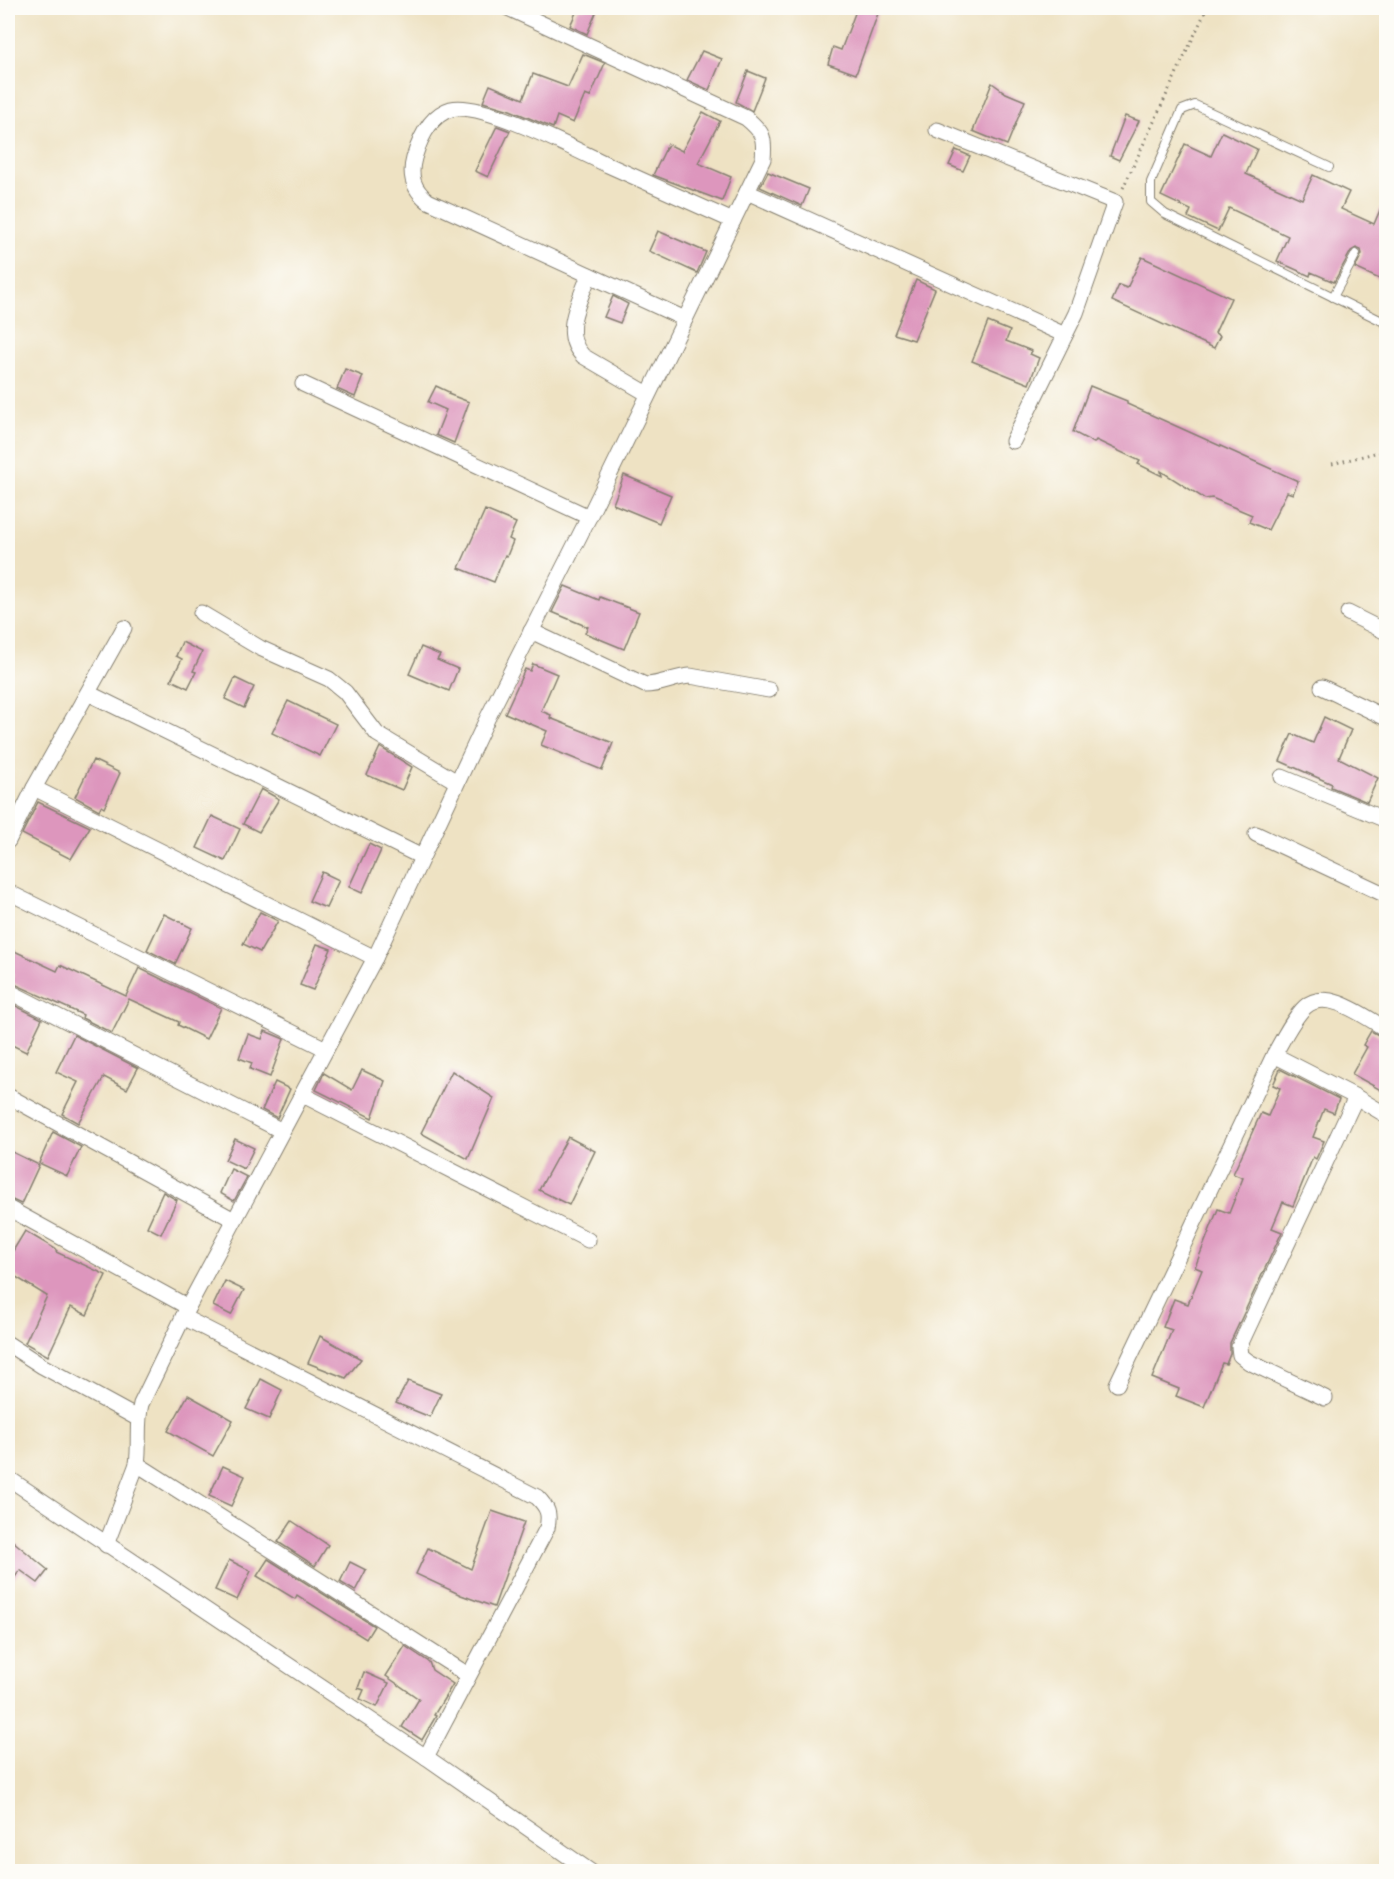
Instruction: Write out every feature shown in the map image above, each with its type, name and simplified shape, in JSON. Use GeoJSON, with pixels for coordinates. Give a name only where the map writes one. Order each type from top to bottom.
{"type":"FeatureCollection","features":[{"type":"Feature","properties":{"kind":"street"},"geometry":{"type":"LineString","coordinates":[[106,1545],[137,1464],[139,1453],[137,1418],[141,1404],[234,1220],[375,958],[457,782],[763,159],[762,134],[746,118],[508,8]]}},
{"type":"Feature","properties":{"kind":"street"},"geometry":{"type":"LineString","coordinates":[[685,319],[428,201],[413,185],[413,160],[419,143],[436,116],[443,112],[464,108],[476,110],[523,126],[733,221]]}},
{"type":"Feature","properties":{"kind":"street"},"geometry":{"type":"LineString","coordinates":[[938,130],[1114,202],[1077,313],[1013,441]]}},
{"type":"Feature","properties":{"kind":"street"},"geometry":{"type":"LineString","coordinates":[[747,192],[1065,335]]}},
{"type":"Feature","properties":{"kind":"street"},"geometry":{"type":"LineString","coordinates":[[589,275],[571,330],[577,350],[583,356],[648,394]]}},
{"type":"Feature","properties":{"kind":"street"},"geometry":{"type":"LineString","coordinates":[[303,384],[589,517]]}},
{"type":"Feature","properties":{"kind":"street"},"geometry":{"type":"LineString","coordinates":[[201,613],[260,648],[329,679],[345,692],[377,734],[457,782]]}},
{"type":"Feature","properties":{"kind":"street"},"geometry":{"type":"LineString","coordinates":[[1348,613],[1386,632]]}},
{"type":"Feature","properties":{"kind":"street"},"geometry":{"type":"LineString","coordinates":[[8,841],[34,788],[124,628]]}},
{"type":"Feature","properties":{"kind":"street"},"geometry":{"type":"LineString","coordinates":[[531,631],[645,685],[655,685],[678,677],[690,676],[769,690]]}},
{"type":"Feature","properties":{"kind":"street"},"geometry":{"type":"LineString","coordinates":[[1322,687],[1386,718]]}},
{"type":"Feature","properties":{"kind":"street"},"geometry":{"type":"LineString","coordinates":[[88,693],[422,857]]}},
{"type":"Feature","properties":{"kind":"street"},"geometry":{"type":"LineString","coordinates":[[1282,777],[1386,820]]}},
{"type":"Feature","properties":{"kind":"street"},"geometry":{"type":"LineString","coordinates":[[34,788],[375,958]]}},
{"type":"Feature","properties":{"kind":"street"},"geometry":{"type":"LineString","coordinates":[[1256,834],[1386,895]]}},
{"type":"Feature","properties":{"kind":"street"},"geometry":{"type":"LineString","coordinates":[[8,892],[326,1049]]}},
{"type":"Feature","properties":{"kind":"street"},"geometry":{"type":"LineString","coordinates":[[8,991],[282,1131]]}},
{"type":"Feature","properties":{"kind":"street"},"geometry":{"type":"LineString","coordinates":[[1117,1384],[1274,1055],[1303,1008],[1322,999],[1333,1000],[1386,1029]]}},
{"type":"Feature","properties":{"kind":"street"},"geometry":{"type":"LineString","coordinates":[[1274,1055],[1386,1115]]}},
{"type":"Feature","properties":{"kind":"street"},"geometry":{"type":"LineString","coordinates":[[303,1095],[588,1240]]}},
{"type":"Feature","properties":{"kind":"street"},"geometry":{"type":"LineString","coordinates":[[8,1096],[234,1220]]}},
{"type":"Feature","properties":{"kind":"street"},"geometry":{"type":"LineString","coordinates":[[1325,1398],[1249,1362],[1240,1355],[1239,1347],[1356,1097]]}},
{"type":"Feature","properties":{"kind":"street"},"geometry":{"type":"LineString","coordinates":[[8,1208],[186,1312],[537,1497],[547,1507],[549,1517],[547,1528],[426,1757]]}},
{"type":"Feature","properties":{"kind":"street"},"geometry":{"type":"LineString","coordinates":[[8,1344],[42,1366],[137,1418]]}},
{"type":"Feature","properties":{"kind":"street"},"geometry":{"type":"LineString","coordinates":[[137,1464],[468,1675]]}},
{"type":"Feature","properties":{"kind":"street"},"geometry":{"type":"LineString","coordinates":[[8,1478],[426,1757],[591,1872]]}},
{"type":"Feature","properties":{"kind":"lane"},"geometry":{"type":"LineString","coordinates":[[1329,167],[1195,105],[1182,111],[1151,182],[1151,202],[1165,214],[1386,323]]}},
{"type":"Feature","properties":{"kind":"lane"},"geometry":{"type":"LineString","coordinates":[[1333,297],[1356,254]]}},
{"type":"Feature","properties":{"kind":"path"},"geometry":{"type":"LineString","coordinates":[[1114,202],[1128,179],[1207,8]]}},
{"type":"Feature","properties":{"kind":"path"},"geometry":{"type":"LineString","coordinates":[[1332,464],[1386,450]]}},
{"type":"Feature","properties":{"kind":"building"},"geometry":{"type":"Polygon","coordinates":[[[578,8],[598,8],[587,34],[570,26],[578,8]]]}},
{"type":"Feature","properties":{"kind":"building"},"geometry":{"type":"Polygon","coordinates":[[[857,8],[880,8],[856,74],[828,64],[833,47],[841,50],[857,8]]]}},
{"type":"Feature","properties":{"kind":"building"},"geometry":{"type":"Polygon","coordinates":[[[702,51],[722,59],[709,90],[687,80],[702,51]]]}},
{"type":"Feature","properties":{"kind":"building"},"geometry":{"type":"Polygon","coordinates":[[[583,54],[605,63],[590,97],[585,95],[573,123],[557,116],[553,128],[510,110],[483,102],[490,85],[523,99],[533,74],[568,87],[583,54]]]}},
{"type":"Feature","properties":{"kind":"building"},"geometry":{"type":"Polygon","coordinates":[[[748,71],[765,78],[752,111],[736,102],[748,71]]]}},
{"type":"Feature","properties":{"kind":"building"},"geometry":{"type":"Polygon","coordinates":[[[992,83],[1006,93],[1025,101],[1007,145],[973,131],[992,83]]]}},
{"type":"Feature","properties":{"kind":"building"},"geometry":{"type":"Polygon","coordinates":[[[703,112],[720,121],[698,163],[731,177],[722,201],[653,175],[668,144],[682,151],[703,112]]]}},
{"type":"Feature","properties":{"kind":"building"},"geometry":{"type":"Polygon","coordinates":[[[1125,116],[1139,121],[1119,160],[1110,156],[1125,116]]]}},
{"type":"Feature","properties":{"kind":"building"},"geometry":{"type":"Polygon","coordinates":[[[497,126],[510,131],[488,177],[475,171],[497,126]]]}},
{"type":"Feature","properties":{"kind":"building"},"geometry":{"type":"Polygon","coordinates":[[[1222,132],[1257,149],[1246,174],[1302,199],[1313,175],[1349,192],[1341,209],[1374,224],[1386,196],[1386,282],[1355,268],[1362,254],[1361,250],[1356,248],[1351,251],[1334,282],[1311,272],[1310,276],[1277,261],[1288,236],[1229,208],[1218,231],[1188,217],[1191,210],[1161,196],[1185,144],[1211,156],[1222,132]]]}},
{"type":"Feature","properties":{"kind":"building"},"geometry":{"type":"Polygon","coordinates":[[[956,150],[970,156],[963,171],[949,165],[956,150]]]}},
{"type":"Feature","properties":{"kind":"building"},"geometry":{"type":"Polygon","coordinates":[[[768,172],[809,189],[802,206],[760,187],[768,172]]]}},
{"type":"Feature","properties":{"kind":"building"},"geometry":{"type":"Polygon","coordinates":[[[658,231],[706,252],[697,273],[649,251],[658,231]]]}},
{"type":"Feature","properties":{"kind":"building"},"geometry":{"type":"Polygon","coordinates":[[[1142,257],[1231,298],[1215,333],[1220,336],[1214,348],[1112,301],[1119,285],[1127,288],[1142,257]]]}},
{"type":"Feature","properties":{"kind":"building"},"geometry":{"type":"Polygon","coordinates":[[[916,280],[935,289],[914,340],[894,334],[916,280]]]}},
{"type":"Feature","properties":{"kind":"building"},"geometry":{"type":"Polygon","coordinates":[[[613,296],[628,304],[620,323],[604,317],[613,296]]]}},
{"type":"Feature","properties":{"kind":"building"},"geometry":{"type":"Polygon","coordinates":[[[988,322],[1010,331],[1006,341],[1032,351],[1030,354],[1039,358],[1029,384],[972,361],[988,322]]]}},
{"type":"Feature","properties":{"kind":"building"},"geometry":{"type":"Polygon","coordinates":[[[345,369],[363,376],[355,397],[337,389],[345,369]]]}},
{"type":"Feature","properties":{"kind":"building"},"geometry":{"type":"Polygon","coordinates":[[[436,386],[449,392],[448,394],[469,402],[454,443],[436,435],[446,410],[428,402],[436,386]]]}},
{"type":"Feature","properties":{"kind":"building"},"geometry":{"type":"Polygon","coordinates":[[[1090,386],[1298,481],[1293,494],[1287,492],[1268,530],[1249,522],[1252,515],[1212,498],[1205,499],[1161,471],[1162,476],[1138,464],[1140,461],[1073,432],[1090,386]]]}},
{"type":"Feature","properties":{"kind":"building"},"geometry":{"type":"Polygon","coordinates":[[[624,475],[671,495],[659,523],[613,504],[624,475]]]}},
{"type":"Feature","properties":{"kind":"building"},"geometry":{"type":"Polygon","coordinates":[[[485,510],[516,523],[509,539],[513,541],[494,582],[459,568],[485,510]]]}},
{"type":"Feature","properties":{"kind":"building"},"geometry":{"type":"Polygon","coordinates":[[[565,586],[599,600],[600,597],[639,612],[624,649],[585,633],[588,627],[552,612],[565,586]]]}},
{"type":"Feature","properties":{"kind":"building"},"geometry":{"type":"Polygon","coordinates":[[[182,642],[202,652],[188,688],[171,680],[182,659],[176,656],[182,642]]]}},
{"type":"Feature","properties":{"kind":"building"},"geometry":{"type":"Polygon","coordinates":[[[421,647],[440,655],[437,660],[458,669],[449,691],[409,674],[421,647]]]}},
{"type":"Feature","properties":{"kind":"building"},"geometry":{"type":"Polygon","coordinates":[[[533,664],[557,674],[541,711],[551,715],[550,718],[613,743],[602,770],[541,745],[547,731],[505,713],[525,669],[530,671],[533,664]]]}},
{"type":"Feature","properties":{"kind":"building"},"geometry":{"type":"Polygon","coordinates":[[[235,678],[254,687],[244,708],[225,699],[235,678]]]}},
{"type":"Feature","properties":{"kind":"building"},"geometry":{"type":"Polygon","coordinates":[[[288,701],[336,724],[320,756],[272,733],[288,701]]]}},
{"type":"Feature","properties":{"kind":"building"},"geometry":{"type":"Polygon","coordinates":[[[1324,717],[1351,730],[1339,758],[1378,778],[1367,802],[1280,761],[1292,734],[1313,743],[1324,717]]]}},
{"type":"Feature","properties":{"kind":"building"},"geometry":{"type":"Polygon","coordinates":[[[380,747],[412,767],[402,790],[367,775],[380,747]]]}},
{"type":"Feature","properties":{"kind":"building"},"geometry":{"type":"Polygon","coordinates":[[[93,760],[120,773],[104,808],[101,806],[99,810],[75,797],[93,760]]]}},
{"type":"Feature","properties":{"kind":"building"},"geometry":{"type":"Polygon","coordinates":[[[261,789],[279,799],[259,832],[243,824],[261,789]]]}},
{"type":"Feature","properties":{"kind":"building"},"geometry":{"type":"Polygon","coordinates":[[[38,802],[90,827],[71,859],[22,834],[38,802]]]}},
{"type":"Feature","properties":{"kind":"building"},"geometry":{"type":"Polygon","coordinates":[[[212,816],[240,829],[225,861],[197,848],[212,816]]]}},
{"type":"Feature","properties":{"kind":"building"},"geometry":{"type":"Polygon","coordinates":[[[369,844],[381,850],[362,893],[349,887],[369,844]]]}},
{"type":"Feature","properties":{"kind":"building"},"geometry":{"type":"Polygon","coordinates":[[[322,872],[339,880],[326,908],[309,901],[322,872]]]}},
{"type":"Feature","properties":{"kind":"building"},"geometry":{"type":"Polygon","coordinates":[[[260,912],[278,921],[260,952],[243,944],[260,912]]]}},
{"type":"Feature","properties":{"kind":"building"},"geometry":{"type":"Polygon","coordinates":[[[164,914],[192,928],[175,964],[147,950],[164,914]]]}},
{"type":"Feature","properties":{"kind":"building"},"geometry":{"type":"Polygon","coordinates":[[[317,944],[331,949],[313,990],[300,985],[317,944]]]}},
{"type":"Feature","properties":{"kind":"building"},"geometry":{"type":"Polygon","coordinates":[[[8,948],[57,971],[60,965],[126,996],[139,968],[221,1008],[206,1039],[178,1025],[179,1022],[129,999],[112,1033],[82,1018],[83,1015],[10,982],[14,974],[8,971],[8,948]]]}},
{"type":"Feature","properties":{"kind":"building"},"geometry":{"type":"Polygon","coordinates":[[[8,1002],[42,1019],[26,1052],[8,1043],[8,1002]]]}},
{"type":"Feature","properties":{"kind":"building"},"geometry":{"type":"Polygon","coordinates":[[[265,1031],[284,1039],[270,1077],[250,1069],[252,1063],[239,1058],[248,1034],[262,1039],[265,1031]]]}},
{"type":"Feature","properties":{"kind":"building"},"geometry":{"type":"Polygon","coordinates":[[[1371,1031],[1386,1039],[1386,1093],[1352,1074],[1367,1047],[1363,1045],[1371,1031]]]}},
{"type":"Feature","properties":{"kind":"building"},"geometry":{"type":"Polygon","coordinates":[[[74,1035],[138,1068],[127,1089],[104,1077],[78,1123],[62,1114],[78,1082],[56,1072],[74,1035]]]}},
{"type":"Feature","properties":{"kind":"building"},"geometry":{"type":"Polygon","coordinates":[[[1280,1069],[1339,1099],[1334,1113],[1324,1109],[1313,1137],[1324,1141],[1316,1159],[1313,1157],[1293,1206],[1283,1202],[1272,1228],[1282,1232],[1230,1343],[1230,1354],[1226,1364],[1222,1363],[1204,1407],[1176,1396],[1179,1389],[1152,1378],[1172,1330],[1163,1327],[1174,1299],[1188,1304],[1202,1270],[1195,1267],[1218,1209],[1229,1213],[1243,1178],[1233,1174],[1261,1113],[1268,1116],[1280,1088],[1273,1085],[1280,1069]]]}},
{"type":"Feature","properties":{"kind":"building"},"geometry":{"type":"Polygon","coordinates":[[[362,1070],[385,1081],[372,1118],[316,1090],[324,1073],[352,1090],[362,1070]]]}},
{"type":"Feature","properties":{"kind":"building"},"geometry":{"type":"Polygon","coordinates":[[[452,1071],[494,1098],[468,1159],[421,1133],[452,1071]]]}},
{"type":"Feature","properties":{"kind":"building"},"geometry":{"type":"Polygon","coordinates":[[[275,1082],[290,1089],[277,1118],[262,1110],[275,1082]]]}},
{"type":"Feature","properties":{"kind":"building"},"geometry":{"type":"Polygon","coordinates":[[[53,1132],[81,1147],[67,1176],[39,1163],[53,1132]]]}},
{"type":"Feature","properties":{"kind":"building"},"geometry":{"type":"Polygon","coordinates":[[[568,1137],[595,1151],[569,1205],[539,1190],[568,1137]]]}},
{"type":"Feature","properties":{"kind":"building"},"geometry":{"type":"Polygon","coordinates":[[[235,1139],[254,1148],[244,1169],[225,1160],[235,1139]]]}},
{"type":"Feature","properties":{"kind":"building"},"geometry":{"type":"Polygon","coordinates":[[[8,1150],[39,1165],[21,1204],[8,1198],[8,1150]]]}},
{"type":"Feature","properties":{"kind":"building"},"geometry":{"type":"Polygon","coordinates":[[[231,1169],[247,1177],[234,1201],[220,1193],[231,1169]]]}},
{"type":"Feature","properties":{"kind":"building"},"geometry":{"type":"Polygon","coordinates":[[[163,1192],[177,1200],[161,1234],[147,1227],[163,1192]]]}},
{"type":"Feature","properties":{"kind":"building"},"geometry":{"type":"Polygon","coordinates":[[[25,1231],[57,1250],[56,1252],[106,1275],[87,1315],[71,1307],[48,1356],[25,1343],[47,1296],[8,1272],[8,1259],[25,1231]]]}},
{"type":"Feature","properties":{"kind":"building"},"geometry":{"type":"Polygon","coordinates":[[[225,1281],[244,1290],[231,1315],[213,1306],[225,1281]]]}},
{"type":"Feature","properties":{"kind":"building"},"geometry":{"type":"Polygon","coordinates":[[[320,1336],[361,1359],[346,1378],[308,1363],[320,1336]]]}},
{"type":"Feature","properties":{"kind":"building"},"geometry":{"type":"Polygon","coordinates":[[[261,1379],[282,1390],[269,1419],[246,1409],[261,1379]]]}},
{"type":"Feature","properties":{"kind":"building"},"geometry":{"type":"Polygon","coordinates":[[[408,1381],[441,1394],[430,1417],[396,1403],[408,1381]]]}},
{"type":"Feature","properties":{"kind":"building"},"geometry":{"type":"Polygon","coordinates":[[[188,1395],[233,1420],[213,1456],[168,1431],[188,1395]]]}},
{"type":"Feature","properties":{"kind":"building"},"geometry":{"type":"Polygon","coordinates":[[[223,1466],[245,1476],[231,1506],[209,1496],[223,1466]]]}},
{"type":"Feature","properties":{"kind":"building"},"geometry":{"type":"Polygon","coordinates":[[[492,1511],[524,1522],[494,1607],[461,1595],[416,1574],[428,1548],[471,1569],[492,1511]]]}},
{"type":"Feature","properties":{"kind":"building"},"geometry":{"type":"Polygon","coordinates":[[[292,1521],[328,1545],[315,1566],[278,1542],[292,1521]]]}},
{"type":"Feature","properties":{"kind":"building"},"geometry":{"type":"Polygon","coordinates":[[[8,1537],[48,1570],[38,1583],[20,1570],[8,1587],[8,1537]]]}},
{"type":"Feature","properties":{"kind":"building"},"geometry":{"type":"Polygon","coordinates":[[[268,1559],[374,1626],[366,1639],[297,1595],[295,1599],[257,1576],[268,1559]]]}},
{"type":"Feature","properties":{"kind":"building"},"geometry":{"type":"Polygon","coordinates":[[[229,1560],[251,1571],[237,1600],[215,1590],[229,1560]]]}},
{"type":"Feature","properties":{"kind":"building"},"geometry":{"type":"Polygon","coordinates":[[[350,1562],[366,1570],[355,1591],[340,1582],[350,1562]]]}},
{"type":"Feature","properties":{"kind":"building"},"geometry":{"type":"Polygon","coordinates":[[[405,1646],[429,1662],[432,1670],[453,1684],[422,1740],[402,1727],[419,1699],[386,1676],[405,1646]]]}},
{"type":"Feature","properties":{"kind":"building"},"geometry":{"type":"Polygon","coordinates":[[[364,1672],[389,1683],[377,1707],[360,1699],[364,1690],[358,1688],[364,1672]]]}}]}
